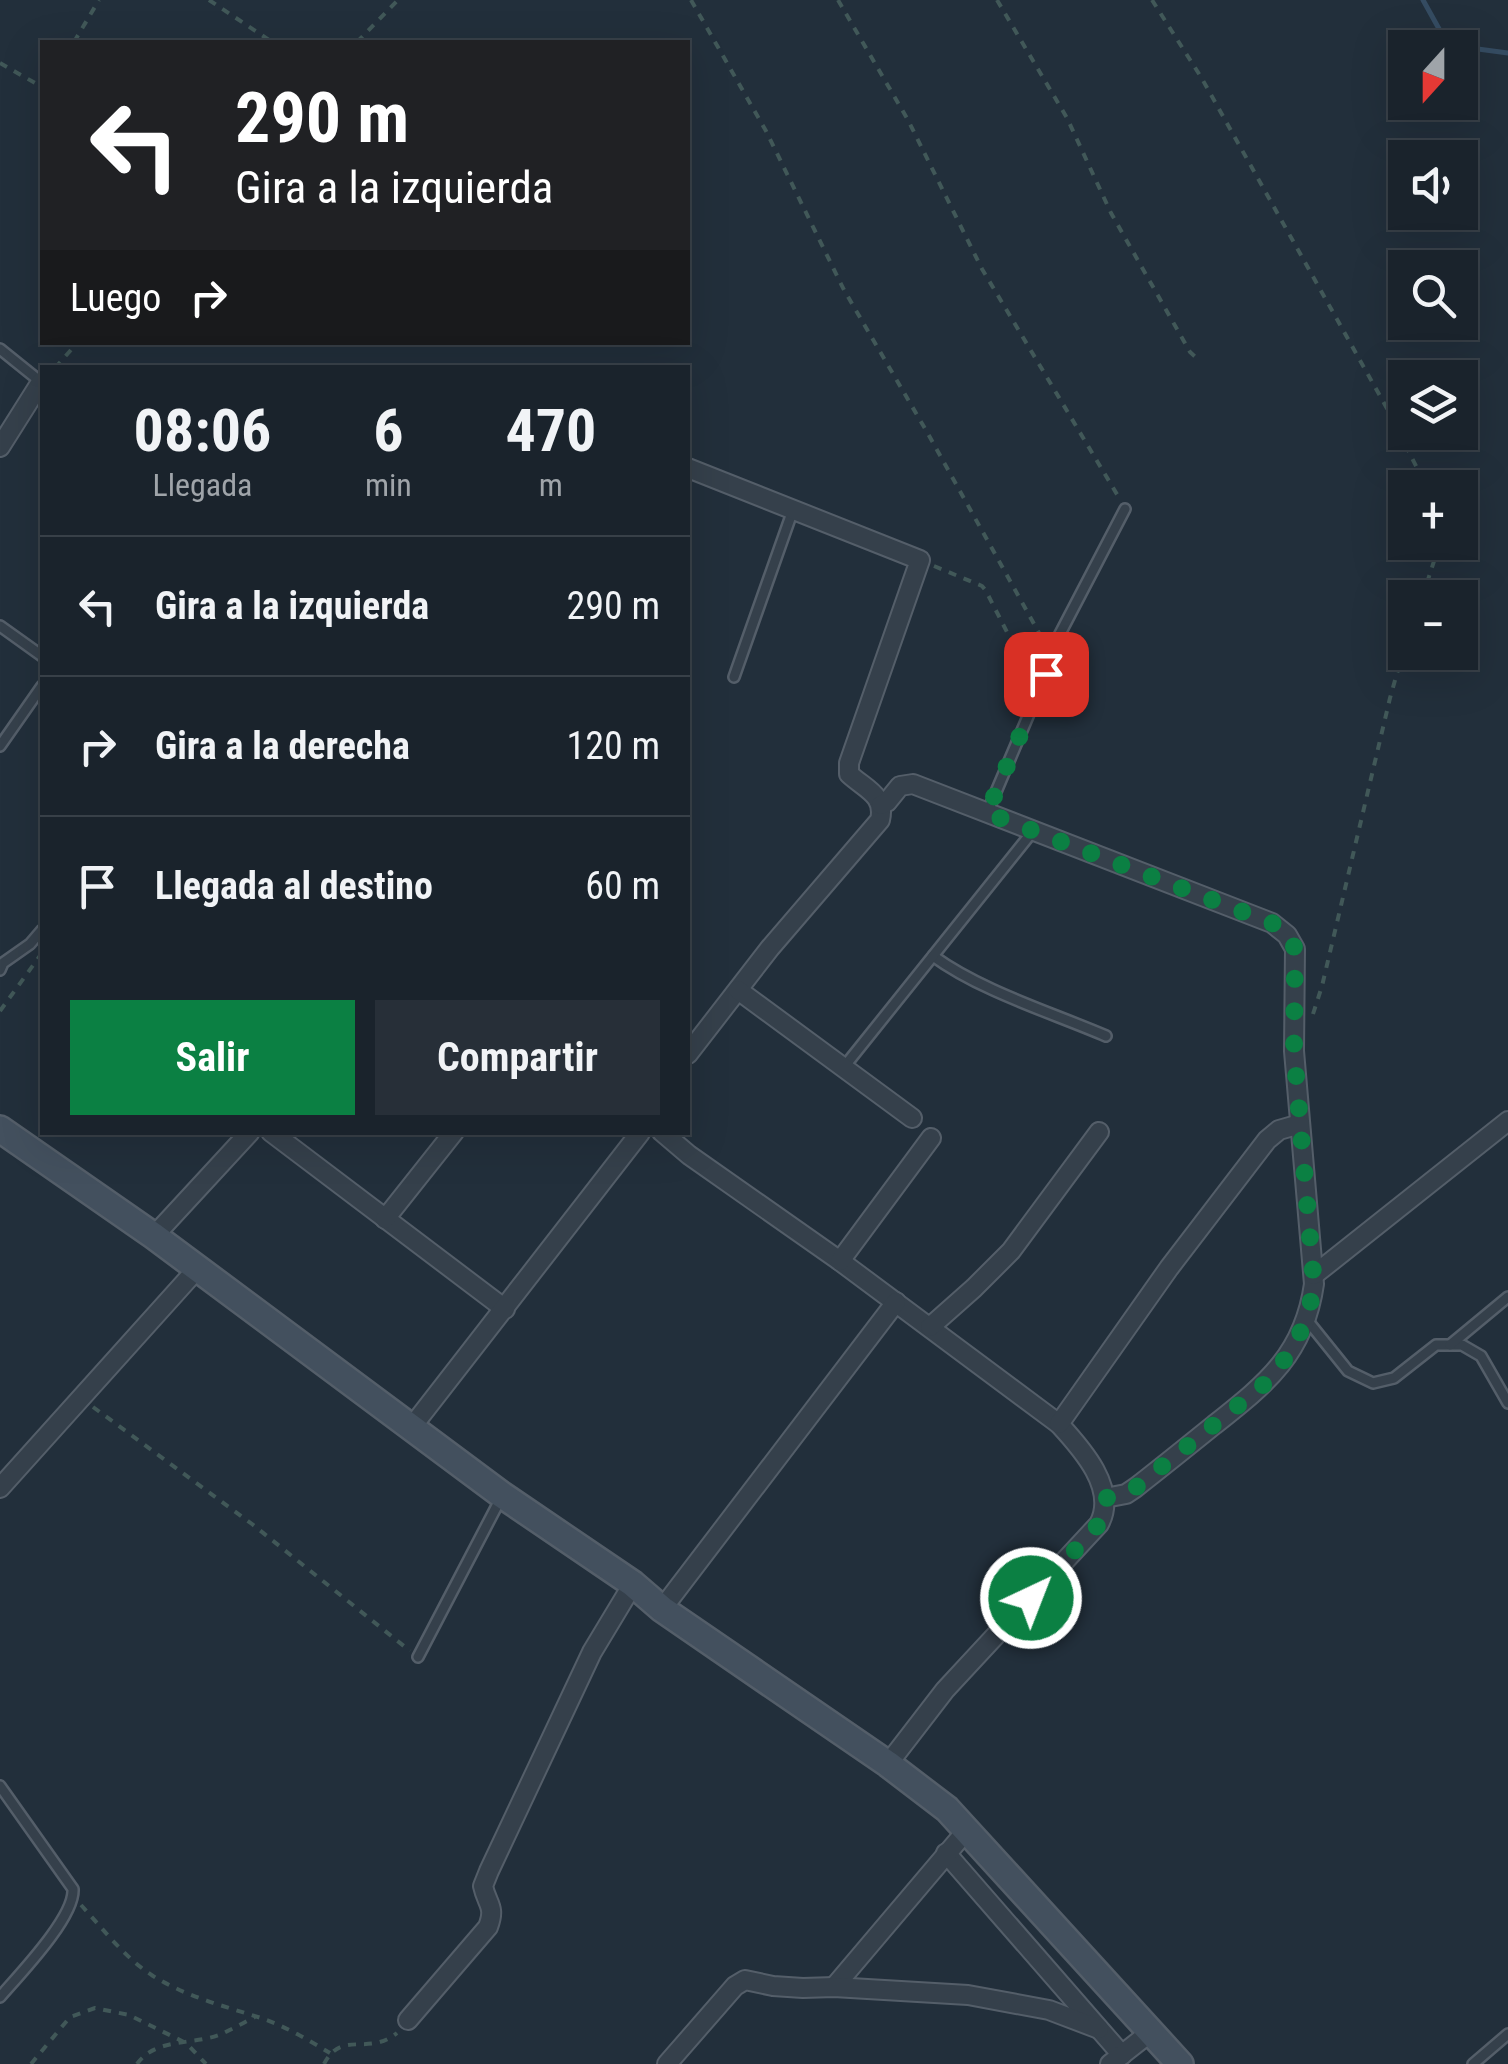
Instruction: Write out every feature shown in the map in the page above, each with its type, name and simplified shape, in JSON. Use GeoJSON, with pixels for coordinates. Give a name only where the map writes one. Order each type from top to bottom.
{"type":"FeatureCollection","features":[{"type":"Feature","properties":{"kind":"street"},"geometry":{"type":"LineString","coordinates":[[0,447],[40,385]]}},
{"type":"Feature","properties":{"kind":"street"},"geometry":{"type":"LineString","coordinates":[[690,469],[920,560],[849,763],[849,774],[872,792],[881,805],[876,826],[770,948],[690,1051]]}},
{"type":"Feature","properties":{"kind":"street"},"geometry":{"type":"LineString","coordinates":[[881,805],[900,786],[913,784],[1272,923],[1287,934],[1295,949],[1294,1051],[1314,1275],[1306,1320],[1289,1356],[1261,1387],[1135,1488],[1105,1498]]}},
{"type":"Feature","properties":{"kind":"street"},"geometry":{"type":"LineString","coordinates":[[738,990],[912,1118]]}},
{"type":"Feature","properties":{"kind":"street"},"geometry":{"type":"LineString","coordinates":[[1314,1275],[1508,1120]]}},
{"type":"Feature","properties":{"kind":"street"},"geometry":{"type":"LineString","coordinates":[[1059,1424],[1169,1268],[1267,1140],[1278,1130],[1300,1124]]}},
{"type":"Feature","properties":{"kind":"street"},"geometry":{"type":"LineString","coordinates":[[0,1129],[154,1236],[502,1495],[947,1809],[1180,2064]]}},
{"type":"Feature","properties":{"kind":"street"},"geometry":{"type":"LineString","coordinates":[[930,1327],[1011,1251],[1099,1132]]}},
{"type":"Feature","properties":{"kind":"street"},"geometry":{"type":"LineString","coordinates":[[154,1236],[247,1135]]}},
{"type":"Feature","properties":{"kind":"street"},"geometry":{"type":"LineString","coordinates":[[274,1135],[505,1308]]}},
{"type":"Feature","properties":{"kind":"street"},"geometry":{"type":"LineString","coordinates":[[385,1219],[452,1135]]}},
{"type":"Feature","properties":{"kind":"street"},"geometry":{"type":"LineString","coordinates":[[411,1428],[637,1135]]}},
{"type":"Feature","properties":{"kind":"street"},"geometry":{"type":"LineString","coordinates":[[666,1135],[1059,1424],[1090,1465],[1105,1498],[1099,1524],[945,1690],[888,1764]]}},
{"type":"Feature","properties":{"kind":"street"},"geometry":{"type":"LineString","coordinates":[[840,1261],[931,1138]]}},
{"type":"Feature","properties":{"kind":"street"},"geometry":{"type":"LineString","coordinates":[[0,1488],[197,1269]]}},
{"type":"Feature","properties":{"kind":"street"},"geometry":{"type":"LineString","coordinates":[[662,1608],[896,1302]]}},
{"type":"Feature","properties":{"kind":"street"},"geometry":{"type":"LineString","coordinates":[[408,2020],[488,1927],[491,1905],[483,1886],[488,1872],[592,1652],[633,1584]]}},
{"type":"Feature","properties":{"kind":"street"},"geometry":{"type":"LineString","coordinates":[[834,1986],[966,1830]]}},
{"type":"Feature","properties":{"kind":"street"},"geometry":{"type":"LineString","coordinates":[[946,1853],[1099,2029],[1116,2060],[1152,2031]]}},
{"type":"Feature","properties":{"kind":"street"},"geometry":{"type":"LineString","coordinates":[[667,2064],[744,1980],[788,1987],[834,1986],[968,1995],[1049,2010],[1099,2029]]}},
{"type":"Feature","properties":{"kind":"lane"},"geometry":{"type":"LineString","coordinates":[[0,349],[40,380]]}},
{"type":"Feature","properties":{"kind":"lane"},"geometry":{"type":"LineString","coordinates":[[987,813],[1040,688],[1050,653],[1125,509]]}},
{"type":"Feature","properties":{"kind":"lane"},"geometry":{"type":"LineString","coordinates":[[734,677],[793,510]]}},
{"type":"Feature","properties":{"kind":"lane"},"geometry":{"type":"LineString","coordinates":[[0,626],[40,655]]}},
{"type":"Feature","properties":{"kind":"lane"},"geometry":{"type":"LineString","coordinates":[[0,746],[40,689]]}},
{"type":"Feature","properties":{"kind":"lane"},"geometry":{"type":"LineString","coordinates":[[843,1068],[1033,831]]}},
{"type":"Feature","properties":{"kind":"lane"},"geometry":{"type":"LineString","coordinates":[[0,970],[3,962],[40,932]]}},
{"type":"Feature","properties":{"kind":"lane"},"geometry":{"type":"LineString","coordinates":[[933,956],[976,982],[1106,1036]]}},
{"type":"Feature","properties":{"kind":"lane"},"geometry":{"type":"LineString","coordinates":[[1450,1345],[1508,1296]]}},
{"type":"Feature","properties":{"kind":"lane"},"geometry":{"type":"LineString","coordinates":[[1306,1320],[1348,1371],[1374,1383],[1394,1378],[1436,1345],[1462,1345],[1481,1356],[1508,1404]]}},
{"type":"Feature","properties":{"kind":"lane"},"geometry":{"type":"LineString","coordinates":[[418,1658],[502,1495]]}},
{"type":"Feature","properties":{"kind":"lane"},"geometry":{"type":"LineString","coordinates":[[0,1786],[73,1889],[69,1910],[0,1997]]}},
{"type":"Feature","properties":{"kind":"lane"},"geometry":{"type":"LineString","coordinates":[[1473,2064],[1508,2034]]}},
{"type":"Feature","properties":{"kind":"path"},"geometry":{"type":"LineString","coordinates":[[75,40],[99,0]]}},
{"type":"Feature","properties":{"kind":"path"},"geometry":{"type":"LineString","coordinates":[[209,0],[269,40]]}},
{"type":"Feature","properties":{"kind":"path"},"geometry":{"type":"LineString","coordinates":[[359,40],[398,0]]}},
{"type":"Feature","properties":{"kind":"path"},"geometry":{"type":"LineString","coordinates":[[691,0],[766,131],[844,290],[1050,653]]}},
{"type":"Feature","properties":{"kind":"path"},"geometry":{"type":"LineString","coordinates":[[838,0],[908,120],[982,270],[1125,509]]}},
{"type":"Feature","properties":{"kind":"path"},"geometry":{"type":"LineString","coordinates":[[997,0],[1067,118],[1120,228],[1190,352],[1200,362]]}},
{"type":"Feature","properties":{"kind":"path"},"geometry":{"type":"LineString","coordinates":[[1152,0],[1201,77],[1419,470]]}},
{"type":"Feature","properties":{"kind":"path"},"geometry":{"type":"LineString","coordinates":[[0,64],[40,85]]}},
{"type":"Feature","properties":{"kind":"path"},"geometry":{"type":"LineString","coordinates":[[58,365],[75,345]]}},
{"type":"Feature","properties":{"kind":"path"},"geometry":{"type":"LineString","coordinates":[[920,560],[982,586],[1031,679],[1040,688]]}},
{"type":"Feature","properties":{"kind":"path"},"geometry":{"type":"LineString","coordinates":[[1313,1015],[1398,670]]}},
{"type":"Feature","properties":{"kind":"path"},"geometry":{"type":"LineString","coordinates":[[0,1012],[40,956]]}},
{"type":"Feature","properties":{"kind":"path"},"geometry":{"type":"LineString","coordinates":[[81,1398],[252,1524],[418,1658]]}},
{"type":"Feature","properties":{"kind":"path"},"geometry":{"type":"LineString","coordinates":[[73,1898],[132,1960],[151,1974],[182,1992],[299,2035],[330,2053]]}},
{"type":"Feature","properties":{"kind":"path"},"geometry":{"type":"LineString","coordinates":[[32,2064],[70,2017],[95,2008],[129,2015],[186,2043],[206,2064]]}},
{"type":"Feature","properties":{"kind":"path"},"geometry":{"type":"LineString","coordinates":[[137,2064],[162,2046],[221,2034],[256,2017]]}},
{"type":"Feature","properties":{"kind":"path"},"geometry":{"type":"LineString","coordinates":[[324,2064],[339,2046],[380,2044],[408,2020]]}},
{"type":"Feature","properties":{"kind":"waterway"},"geometry":{"type":"LineString","coordinates":[[1423,0],[1448,45],[1508,53]]}},
{"type":"Feature","properties":{"kind":"route"},"geometry":{"type":"LineString","coordinates":[[1031,1598],[1099,1524],[1105,1498],[1135,1488],[1276,1372],[1300,1337],[1314,1284],[1294,1051],[1292,941],[1272,923],[987,813],[1046,674]]}}]}
